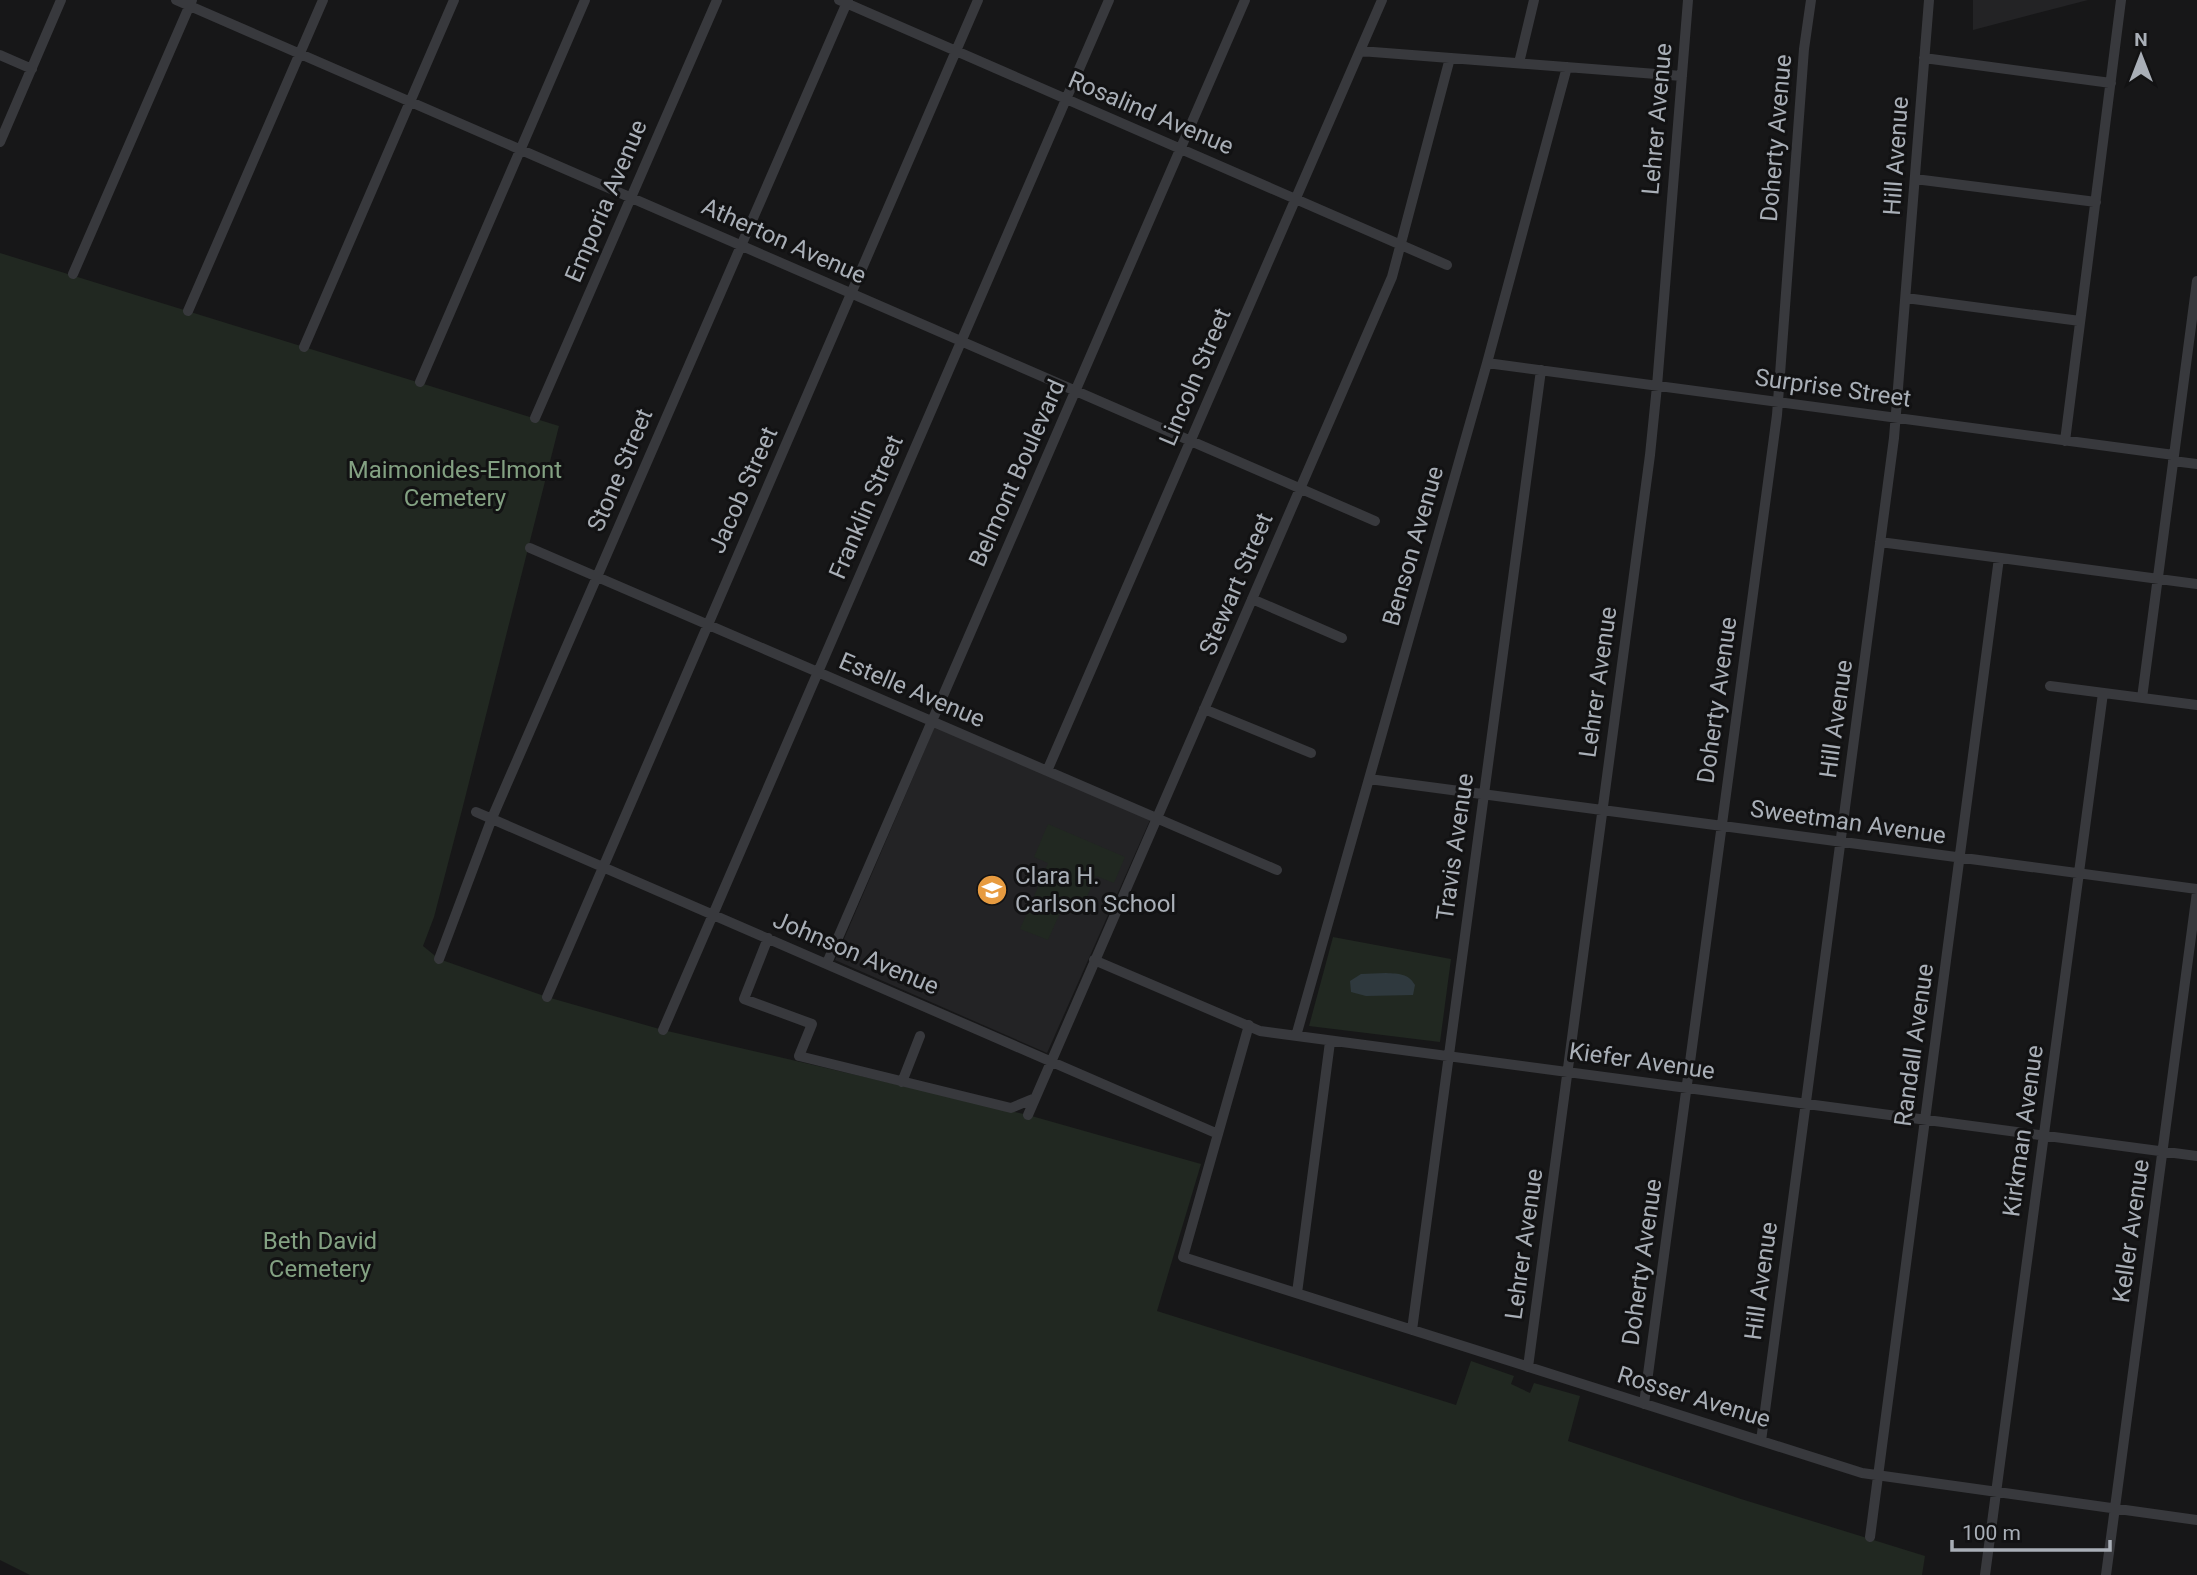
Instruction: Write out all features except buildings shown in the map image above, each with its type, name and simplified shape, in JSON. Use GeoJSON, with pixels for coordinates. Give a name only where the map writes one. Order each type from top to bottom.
{"type":"FeatureCollection","features":[{"type":"Feature","properties":{"kind":"street"},"geometry":{"type":"LineString","coordinates":[[0,142],[61,0]]}},
{"type":"Feature","properties":{"kind":"street","name":"Atherton Avenue"},"geometry":{"type":"LineString","coordinates":[[176,0],[191,3],[300,54],[1375,521]]}},
{"type":"Feature","properties":{"kind":"street"},"geometry":{"type":"LineString","coordinates":[[188,311],[323,0]]}},
{"type":"Feature","properties":{"kind":"street"},"geometry":{"type":"LineString","coordinates":[[304,347],[454,0]]}},
{"type":"Feature","properties":{"kind":"street"},"geometry":{"type":"LineString","coordinates":[[420,382],[585,0]]}},
{"type":"Feature","properties":{"kind":"street","name":"Emporia Avenue"},"geometry":{"type":"LineString","coordinates":[[536,418],[717,0]]}},
{"type":"Feature","properties":{"kind":"street","name":"Jacob Street"},"geometry":{"type":"LineString","coordinates":[[547,997],[978,0]]}},
{"type":"Feature","properties":{"kind":"street","name":"Franklin Street"},"geometry":{"type":"LineString","coordinates":[[663,1030],[1109,0]]}},
{"type":"Feature","properties":{"kind":"street","name":"Belmont Boulevard"},"geometry":{"type":"LineString","coordinates":[[827,963],[1245,0]]}},
{"type":"Feature","properties":{"kind":"street","name":"Lincoln Street"},"geometry":{"type":"LineString","coordinates":[[1047,771],[1382,0]]}},
{"type":"Feature","properties":{"kind":"street"},"geometry":{"type":"LineString","coordinates":[[1520,63],[1534,0]]}},
{"type":"Feature","properties":{"kind":"street","name":"Lehrer Avenue"},"geometry":{"type":"LineString","coordinates":[[1528,1367],[1657,386],[1688,0]]}},
{"type":"Feature","properties":{"kind":"street","name":"Doherty Avenue"},"geometry":{"type":"LineString","coordinates":[[1644,1404],[1777,402],[1804,49],[1811,0]]}},
{"type":"Feature","properties":{"kind":"street","name":"Hill Avenue"},"geometry":{"type":"LineString","coordinates":[[1761,1441],[1896,418],[1928,0]]}},
{"type":"Feature","properties":{"kind":"street"},"geometry":{"type":"LineString","coordinates":[[2065,441],[2121,0]]}},
{"type":"Feature","properties":{"kind":"street","name":"Rosalind Avenue"},"geometry":{"type":"LineString","coordinates":[[844,1],[1447,265]]}},
{"type":"Feature","properties":{"kind":"street","name":"Stone Street"},"geometry":{"type":"LineString","coordinates":[[439,959],[492,818],[844,1]]}},
{"type":"Feature","properties":{"kind":"street"},"geometry":{"type":"LineString","coordinates":[[73,274],[191,3]]}},
{"type":"Feature","properties":{"kind":"street"},"geometry":{"type":"LineString","coordinates":[[1360,51],[1682,76]]}},
{"type":"Feature","properties":{"kind":"street"},"geometry":{"type":"LineString","coordinates":[[0,55],[32,69]]}},
{"type":"Feature","properties":{"kind":"street","name":"Stewart Street"},"geometry":{"type":"LineString","coordinates":[[1028,1115],[1392,277],[1450,58]]}},
{"type":"Feature","properties":{"kind":"street"},"geometry":{"type":"LineString","coordinates":[[1924,58],[2111,83]]}},
{"type":"Feature","properties":{"kind":"street","name":"Benson Avenue"},"geometry":{"type":"LineString","coordinates":[[1296,1036],[1567,67]]}},
{"type":"Feature","properties":{"kind":"street"},"geometry":{"type":"LineString","coordinates":[[1915,179],[2096,202]]}},
{"type":"Feature","properties":{"kind":"street"},"geometry":{"type":"LineString","coordinates":[[2142,698],[2174,458],[2193,341],[2197,281]]}},
{"type":"Feature","properties":{"kind":"street"},"geometry":{"type":"LineString","coordinates":[[1906,298],[2080,321]]}},
{"type":"Feature","properties":{"kind":"street","name":"Surprise Street"},"geometry":{"type":"LineString","coordinates":[[1486,363],[2065,441],[2197,464]]}},
{"type":"Feature","properties":{"kind":"street","name":"Travis Avenue"},"geometry":{"type":"LineString","coordinates":[[1412,1330],[1541,370]]}},
{"type":"Feature","properties":{"kind":"street"},"geometry":{"type":"LineString","coordinates":[[1880,542],[2197,584]]}},
{"type":"Feature","properties":{"kind":"street","name":"Estelle Avenue"},"geometry":{"type":"LineString","coordinates":[[530,548],[1277,870]]}},
{"type":"Feature","properties":{"kind":"street","name":"Randall Avenue"},"geometry":{"type":"LineString","coordinates":[[1870,1537],[1999,558]]}},
{"type":"Feature","properties":{"kind":"street"},"geometry":{"type":"LineString","coordinates":[[1252,599],[1342,638]]}},
{"type":"Feature","properties":{"kind":"street"},"geometry":{"type":"LineString","coordinates":[[2050,686],[2197,705]]}},
{"type":"Feature","properties":{"kind":"street","name":"Kirkman Avenue"},"geometry":{"type":"LineString","coordinates":[[1985,1575],[2103,693]]}},
{"type":"Feature","properties":{"kind":"street"},"geometry":{"type":"LineString","coordinates":[[1204,709],[1311,753]]}},
{"type":"Feature","properties":{"kind":"street","name":"Sweetman Avenue"},"geometry":{"type":"LineString","coordinates":[[1368,779],[2197,891]]}},
{"type":"Feature","properties":{"kind":"street","name":"Johnson Avenue"},"geometry":{"type":"LineString","coordinates":[[476,812],[1219,1134]]}},
{"type":"Feature","properties":{"kind":"street","name":"Keller Avenue"},"geometry":{"type":"LineString","coordinates":[[2106,1575],[2197,891]]}},
{"type":"Feature","properties":{"kind":"street"},"geometry":{"type":"LineString","coordinates":[[768,938],[744,999],[812,1024],[799,1056],[1011,1108],[1035,1098]]}},
{"type":"Feature","properties":{"kind":"street","name":"Kiefer Avenue"},"geometry":{"type":"LineString","coordinates":[[1094,960],[1260,1031],[2197,1156]]}},
{"type":"Feature","properties":{"kind":"street"},"geometry":{"type":"LineString","coordinates":[[1219,1134],[1249,1026]]}},
{"type":"Feature","properties":{"kind":"street"},"geometry":{"type":"LineString","coordinates":[[902,1082],[920,1036]]}},
{"type":"Feature","properties":{"kind":"street"},"geometry":{"type":"LineString","coordinates":[[1297,1293],[1330,1042]]}},
{"type":"Feature","properties":{"kind":"street","name":"Rosser Avenue"},"geometry":{"type":"LineString","coordinates":[[1219,1134],[1183,1257],[1877,1477],[2197,1520]]}},
{"type":"Feature","properties":{"kind":"shaded area"},"geometry":{"type":"Polygon","coordinates":[[[1973,0],[2088,0],[1973,30],[1973,0]]]}},
{"type":"Feature","properties":{"kind":"shaded area","name":"Clara H. Carlson School"},"geometry":{"type":"Polygon","coordinates":[[[935,726],[1150,820],[1047,1053],[835,960],[935,726]]]}},
{"type":"Feature","properties":{"kind":"shaded area"},"geometry":{"type":"Polygon","coordinates":[[[1386,973],[1409,978],[1415,985],[1413,995],[1366,996],[1351,992],[1350,981],[1361,974],[1386,973]]]}},
{"type":"Feature","properties":{"kind":"green space","name":"Beth David Cemetery"},"geometry":{"type":"Polygon","coordinates":[[[0,253],[559,426],[434,917],[423,946],[439,959],[547,997],[663,1030],[1028,1115],[1201,1164],[1157,1311],[1456,1405],[1471,1361],[1514,1376],[1511,1384],[1530,1393],[1534,1383],[1580,1396],[1568,1441],[1741,1499],[1925,1556],[1922,1575],[30,1575],[0,1560],[0,253]]]}},
{"type":"Feature","properties":{"kind":"green space"},"geometry":{"type":"Polygon","coordinates":[[[1048,824],[1125,857],[1114,883],[1096,876],[1080,913],[1063,906],[1048,940],[1020,929],[1048,863],[1034,857],[1048,824]]]}},
{"type":"Feature","properties":{"kind":"green space"},"geometry":{"type":"Polygon","coordinates":[[[1333,937],[1451,959],[1440,1042],[1309,1026],[1333,937]]]}},
{"type":"Feature","properties":{"kind":"place","name":"Clara H. Carlson School"},"geometry":{"type":"Point","coordinates":[992,890]}},
{"type":"Feature","properties":{"kind":"park label","name":"Maimonides-Elmont Cemetery"},"geometry":{"type":"Point","coordinates":[455,484]}}]}
